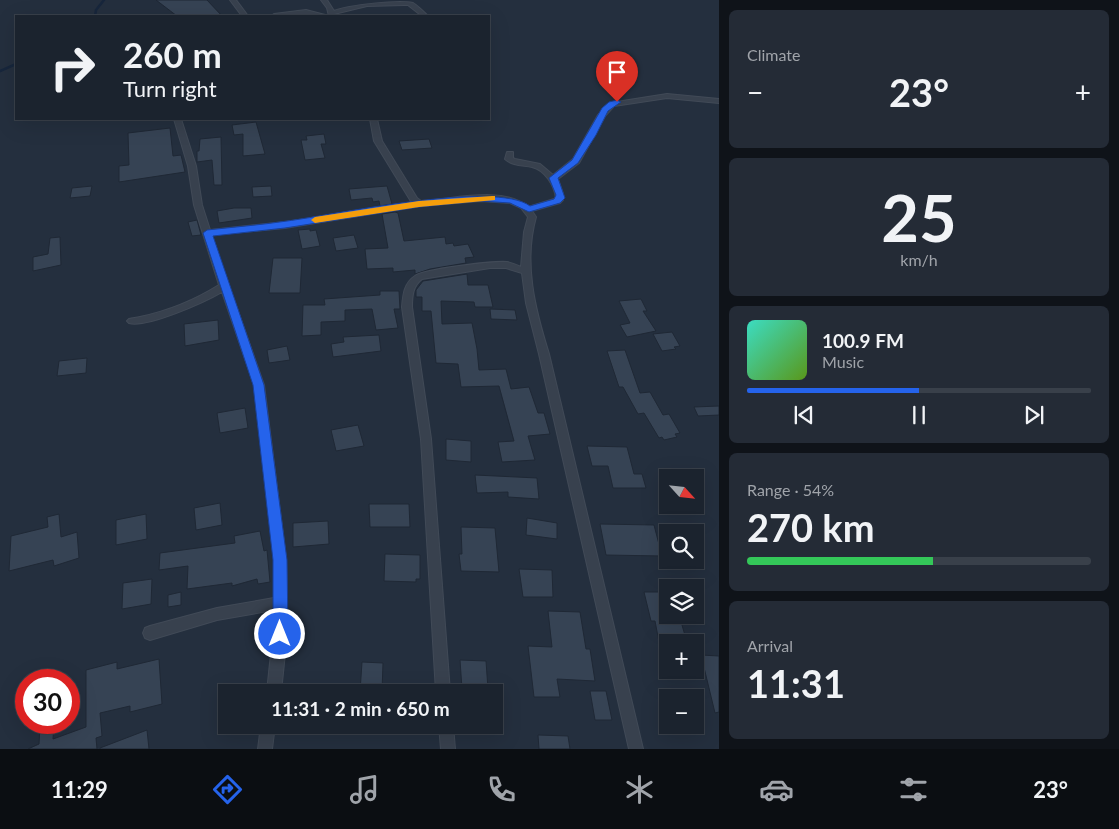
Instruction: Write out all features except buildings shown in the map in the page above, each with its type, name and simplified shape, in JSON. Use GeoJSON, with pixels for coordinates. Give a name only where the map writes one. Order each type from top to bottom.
{"type":"FeatureCollection","features":[{"type":"Feature","properties":{"kind":"street"},"geometry":{"type":"LineString","coordinates":[[233,0],[245,15]]}},
{"type":"Feature","properties":{"kind":"street"},"geometry":{"type":"LineString","coordinates":[[324,0],[330,8],[330,15]]}},
{"type":"Feature","properties":{"kind":"street"},"geometry":{"type":"LineString","coordinates":[[282,15],[306,12],[330,15],[363,5],[406,1],[424,15]]}},
{"type":"Feature","properties":{"kind":"street"},"geometry":{"type":"LineString","coordinates":[[529,209],[560,198],[554,178],[575,161],[605,110],[612,104],[667,96],[719,101]]}},
{"type":"Feature","properties":{"kind":"street"},"geometry":{"type":"LineString","coordinates":[[177,120],[192,166],[198,205],[258,385],[280,560],[280,634],[275,684]]}},
{"type":"Feature","properties":{"kind":"street"},"geometry":{"type":"LineString","coordinates":[[373,120],[378,141],[414,200],[419,204]]}},
{"type":"Feature","properties":{"kind":"street"},"geometry":{"type":"LineString","coordinates":[[510,154],[509,159],[514,162],[540,167],[555,184]]}},
{"type":"Feature","properties":{"kind":"street"},"geometry":{"type":"LineString","coordinates":[[207,233],[294,224],[419,204],[480,198],[521,203],[529,209],[532,217],[527,230],[525,271],[534,324],[544,354],[636,749]]}},
{"type":"Feature","properties":{"kind":"street"},"geometry":{"type":"LineString","coordinates":[[442,684],[426,439],[407,307],[407,291],[413,280],[420,276],[490,264],[507,265],[525,271]]}},
{"type":"Feature","properties":{"kind":"street"},"geometry":{"type":"LineString","coordinates":[[132,321],[138,321],[194,304],[207,298],[224,286]]}},
{"type":"Feature","properties":{"kind":"street"},"geometry":{"type":"LineString","coordinates":[[150,633],[217,614],[280,604]]}},
{"type":"Feature","properties":{"kind":"street"},"geometry":{"type":"LineString","coordinates":[[265,749],[267,734]]}},
{"type":"Feature","properties":{"kind":"street"},"geometry":{"type":"LineString","coordinates":[[447,734],[448,749]]}},
{"type":"Feature","properties":{"kind":"waterway"},"geometry":{"type":"LineString","coordinates":[[95,15],[96,10],[104,0]]}},
{"type":"Feature","properties":{"kind":"waterway"},"geometry":{"type":"LineString","coordinates":[[0,71],[15,64]]}},
{"type":"Feature","properties":{"kind":"slow traffic"},"geometry":{"type":"LineString","coordinates":[[315,220],[406,208],[419,204],[427,205],[492,198]]}},
{"type":"Feature","properties":{"kind":"route"},"geometry":{"type":"LineString","coordinates":[[280,634],[280,560],[258,385],[207,233],[285,225],[406,208],[419,204],[427,205],[480,198],[511,200],[521,203],[529,209],[557,201],[560,195],[554,178],[575,161],[605,110],[617,102]]}}]}
